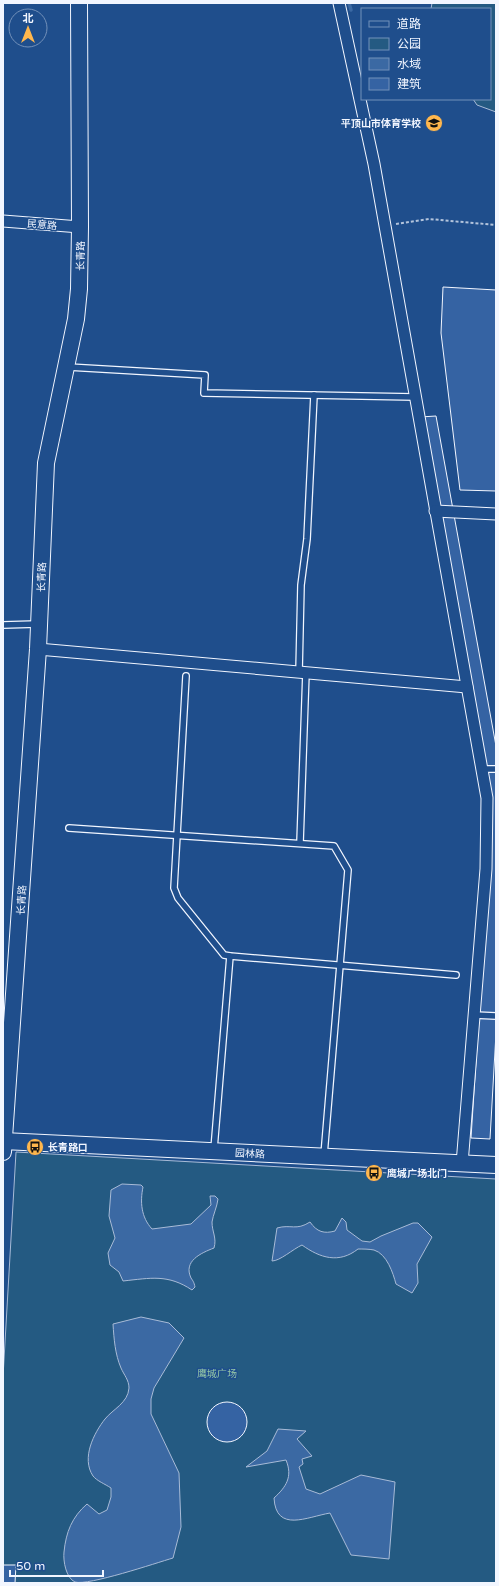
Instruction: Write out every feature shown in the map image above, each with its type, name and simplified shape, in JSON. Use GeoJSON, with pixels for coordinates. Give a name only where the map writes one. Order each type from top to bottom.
{"type":"FeatureCollection","features":[{"type":"Feature","properties":{"kind":"street","name":"长青路"},"geometry":{"type":"LineString","coordinates":[[3,1145],[11,1004],[40,624],[46,464],[76,319],[80,228],[79,3]]}},
{"type":"Feature","properties":{"kind":"street"},"geometry":{"type":"LineString","coordinates":[[339,3],[374,164],[487,798],[488,818],[462,1164]]}},
{"type":"Feature","properties":{"kind":"street","name":"民意路"},"geometry":{"type":"LineString","coordinates":[[3,221],[80,228]]}},
{"type":"Feature","properties":{"kind":"street"},"geometry":{"type":"LineString","coordinates":[[435,511],[496,514]]}},
{"type":"Feature","properties":{"kind":"street"},"geometry":{"type":"LineString","coordinates":[[38,649],[467,687]]}},
{"type":"Feature","properties":{"kind":"street","name":"园林路"},"geometry":{"type":"LineString","coordinates":[[3,1145],[214,1151],[496,1165]]}},
{"type":"Feature","properties":{"kind":"lane"},"geometry":{"type":"LineString","coordinates":[[66,367],[205,375],[204,393],[416,397]]}},
{"type":"Feature","properties":{"kind":"lane"},"geometry":{"type":"LineString","coordinates":[[300,843],[303,672],[301,585],[307,539],[314,395]]}},
{"type":"Feature","properties":{"kind":"lane"},"geometry":{"type":"LineString","coordinates":[[3,625],[40,624]]}},
{"type":"Feature","properties":{"kind":"lane"},"geometry":{"type":"LineString","coordinates":[[186,676],[174,888],[178,898],[224,955],[456,974]]}},
{"type":"Feature","properties":{"kind":"lane"},"geometry":{"type":"LineString","coordinates":[[484,769],[496,769]]}},
{"type":"Feature","properties":{"kind":"lane"},"geometry":{"type":"LineString","coordinates":[[68,828],[334,846],[348,870],[324,1156]]}},
{"type":"Feature","properties":{"kind":"lane"},"geometry":{"type":"LineString","coordinates":[[214,1151],[230,956]]}},
{"type":"Feature","properties":{"kind":"lane"},"geometry":{"type":"LineString","coordinates":[[474,1015],[496,1016]]}},
{"type":"Feature","properties":{"kind":"path"},"geometry":{"type":"LineString","coordinates":[[385,226],[428,219],[496,225]]}},
{"type":"Feature","properties":{"kind":"green space"},"geometry":{"type":"Polygon","coordinates":[[[432,3],[496,3],[496,112],[477,105],[474,100],[491,100],[491,8],[431,8],[432,3]]]}},
{"type":"Feature","properties":{"kind":"green space","name":"鹰城广场"},"geometry":{"type":"Polygon","coordinates":[[[16,1152],[496,1179],[496,1583],[3,1583],[3,1377],[16,1152]]]}},
{"type":"Feature","properties":{"kind":"water"},"geometry":{"type":"Polygon","coordinates":[[[122,1184],[141,1185],[143,1187],[142,1209],[148,1224],[152,1229],[191,1224],[211,1205],[210,1196],[215,1196],[218,1199],[212,1222],[215,1241],[214,1248],[199,1255],[191,1262],[189,1272],[195,1287],[192,1290],[175,1281],[167,1279],[151,1278],[123,1281],[119,1272],[110,1265],[108,1253],[115,1238],[109,1216],[111,1190],[122,1184]]]}},
{"type":"Feature","properties":{"kind":"water"},"geometry":{"type":"Polygon","coordinates":[[[342,1218],[346,1222],[347,1230],[362,1241],[370,1242],[413,1223],[418,1223],[432,1237],[417,1264],[418,1283],[412,1293],[396,1284],[386,1260],[379,1252],[374,1250],[358,1249],[344,1257],[330,1258],[309,1250],[302,1245],[279,1259],[272,1261],[277,1228],[297,1227],[310,1222],[318,1230],[331,1232],[335,1231],[342,1218]]]}},
{"type":"Feature","properties":{"kind":"water"},"geometry":{"type":"Polygon","coordinates":[[[141,1317],[169,1323],[184,1338],[154,1388],[151,1399],[151,1414],[179,1473],[181,1527],[173,1558],[93,1581],[75,1582],[67,1573],[64,1560],[68,1531],[77,1514],[87,1504],[99,1514],[107,1510],[111,1497],[111,1488],[95,1478],[90,1469],[88,1461],[90,1446],[97,1431],[108,1415],[126,1398],[129,1388],[117,1357],[113,1324],[141,1317]]]}},
{"type":"Feature","properties":{"kind":"water"},"geometry":{"type":"Polygon","coordinates":[[[278,1429],[306,1431],[297,1439],[312,1456],[302,1459],[303,1464],[299,1467],[306,1489],[320,1494],[361,1475],[395,1482],[389,1559],[351,1555],[330,1513],[294,1520],[280,1516],[276,1509],[274,1498],[282,1490],[287,1481],[289,1472],[286,1460],[246,1467],[267,1451],[278,1429]]]}},
{"type":"Feature","properties":{"kind":"building"},"geometry":{"type":"Polygon","coordinates":[[[443,287],[496,290],[496,491],[460,490],[441,333],[443,287]]]}},
{"type":"Feature","properties":{"kind":"building"},"geometry":{"type":"Polygon","coordinates":[[[436,416],[496,746],[496,1033],[490,1139],[471,1138],[485,922],[489,812],[420,417],[436,416]]]}},
{"type":"Feature","properties":{"kind":"building"},"geometry":{"type":"Polygon","coordinates":[[[223,1402],[231,1402],[238,1405],[244,1411],[247,1422],[244,1433],[238,1439],[231,1442],[223,1442],[216,1439],[210,1433],[207,1426],[207,1418],[210,1411],[216,1405],[223,1402]]]}},
{"type":"Feature","properties":{"kind":"building"},"geometry":{"type":"Polygon","coordinates":[[[3,1565],[16,1565],[15,1583],[3,1583],[3,1565]]]}},
{"type":"Feature","properties":{"kind":"waterway"},"geometry":{"type":"LineString","coordinates":[[349,3],[351,10]]}},
{"type":"Feature","properties":{"kind":"place","name":"平顶山市体育学校"},"geometry":{"type":"Point","coordinates":[434,123]}},
{"type":"Feature","properties":{"kind":"place","name":"长青路口"},"geometry":{"type":"Point","coordinates":[35,1147]}},
{"type":"Feature","properties":{"kind":"place","name":"鹰城广场北门"},"geometry":{"type":"Point","coordinates":[374,1173]}}]}
